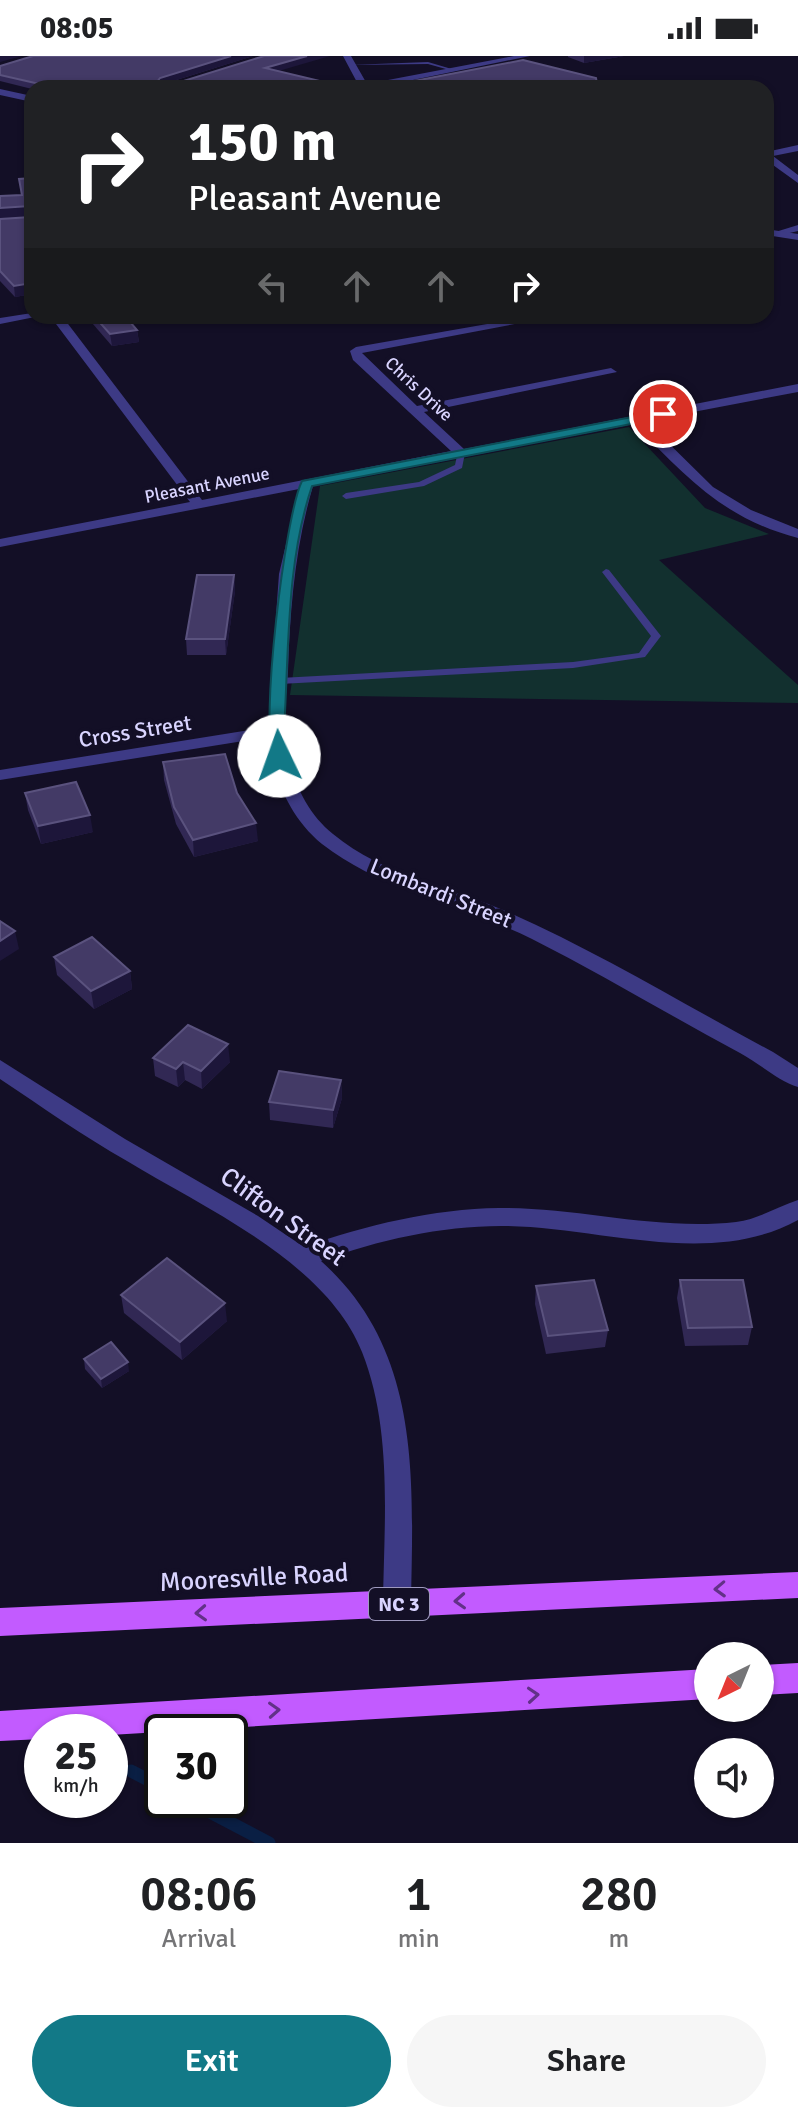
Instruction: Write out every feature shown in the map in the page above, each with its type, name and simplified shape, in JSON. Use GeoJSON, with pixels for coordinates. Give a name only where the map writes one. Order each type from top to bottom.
{"type":"FeatureCollection","features":[{"type":"Feature","properties":{"kind":"main road","name":"Mooresville Road"},"geometry":{"type":"LineString","coordinates":[[0,1622],[798,1585]]}},
{"type":"Feature","properties":{"kind":"main road"},"geometry":{"type":"LineString","coordinates":[[774,1679],[798,1678]]}},
{"type":"Feature","properties":{"kind":"main road"},"geometry":{"type":"LineString","coordinates":[[0,1726],[694,1685]]}},
{"type":"Feature","properties":{"kind":"street"},"geometry":{"type":"LineString","coordinates":[[399,80],[526,56]]}},
{"type":"Feature","properties":{"kind":"street"},"geometry":{"type":"LineString","coordinates":[[349,61],[358,80]]}},
{"type":"Feature","properties":{"kind":"street"},"geometry":{"type":"LineString","coordinates":[[0,92],[24,97]]}},
{"type":"Feature","properties":{"kind":"street"},"geometry":{"type":"LineString","coordinates":[[774,153],[798,148]]}},
{"type":"Feature","properties":{"kind":"street"},"geometry":{"type":"LineString","coordinates":[[774,162],[798,180]]}},
{"type":"Feature","properties":{"kind":"street"},"geometry":{"type":"LineString","coordinates":[[774,232],[798,228]]}},
{"type":"Feature","properties":{"kind":"street"},"geometry":{"type":"LineString","coordinates":[[774,232],[798,237]]}},
{"type":"Feature","properties":{"kind":"street"},"geometry":{"type":"LineString","coordinates":[[0,321],[24,317]]}},
{"type":"Feature","properties":{"kind":"street"},"geometry":{"type":"LineString","coordinates":[[62,324],[199,505]]}},
{"type":"Feature","properties":{"kind":"street","name":"Chris Drive"},"geometry":{"type":"LineString","coordinates":[[461,453],[357,357],[356,351],[507,324]]}},
{"type":"Feature","properties":{"kind":"street"},"geometry":{"type":"LineString","coordinates":[[414,410],[611,372]]}},
{"type":"Feature","properties":{"kind":"street","name":"Pleasant Avenue"},"geometry":{"type":"LineString","coordinates":[[0,543],[798,388]]}},
{"type":"Feature","properties":{"kind":"street"},"geometry":{"type":"LineString","coordinates":[[636,419],[708,490],[746,513],[798,534]]}},
{"type":"Feature","properties":{"kind":"street","name":"Lombardi Street"},"geometry":{"type":"LineString","coordinates":[[307,484],[298,509],[288,570],[276,731],[283,769],[300,810],[324,837],[354,858],[497,914],[555,941],[765,1057],[798,1079]]}},
{"type":"Feature","properties":{"kind":"street","name":"Cross Street"},"geometry":{"type":"LineString","coordinates":[[0,775],[276,731]]}},
{"type":"Feature","properties":{"kind":"street","name":"Clifton Street"},"geometry":{"type":"LineString","coordinates":[[0,1068],[118,1146],[173,1176],[268,1237],[325,1279],[361,1323],[381,1373],[399,1491],[397,1604]]}},
{"type":"Feature","properties":{"kind":"street"},"geometry":{"type":"LineString","coordinates":[[299,1259],[346,1241],[500,1217],[690,1232],[751,1229],[776,1223],[798,1209]]}},
{"type":"Feature","properties":{"kind":"lane"},"geometry":{"type":"LineString","coordinates":[[349,61],[428,63],[453,70]]}},
{"type":"Feature","properties":{"kind":"lane"},"geometry":{"type":"LineString","coordinates":[[346,496],[432,480],[459,466],[461,453]]}},
{"type":"Feature","properties":{"kind":"lane"},"geometry":{"type":"LineString","coordinates":[[280,681],[573,665],[642,655],[656,636],[606,572]]}},
{"type":"Feature","properties":{"kind":"green space"},"geometry":{"type":"Polygon","coordinates":[[[629,427],[705,508],[769,534],[659,560],[798,685],[798,703],[290,695],[320,486],[629,427]]]}},
{"type":"Feature","properties":{"kind":"building"},"geometry":{"type":"Polygon","coordinates":[[[33,56],[231,56],[158,80],[24,80],[0,75],[0,66],[33,56]]]}},
{"type":"Feature","properties":{"kind":"building"},"geometry":{"type":"Polygon","coordinates":[[[264,56],[307,56],[265,68],[315,80],[187,80],[264,56]]]}},
{"type":"Feature","properties":{"kind":"building"},"geometry":{"type":"Polygon","coordinates":[[[523,60],[596,80],[419,80],[523,60]]]}},
{"type":"Feature","properties":{"kind":"building"},"geometry":{"type":"Polygon","coordinates":[[[19,179],[24,179],[24,206],[0,208],[0,196],[22,195],[19,179]]]}},
{"type":"Feature","properties":{"kind":"building"},"geometry":{"type":"Polygon","coordinates":[[[24,217],[24,284],[14,286],[0,271],[0,219],[24,217]]]}},
{"type":"Feature","properties":{"kind":"building"},"geometry":{"type":"Polygon","coordinates":[[[101,324],[132,324],[137,330],[110,334],[101,324]]]}},
{"type":"Feature","properties":{"kind":"building"},"geometry":{"type":"Polygon","coordinates":[[[197,575],[234,575],[225,639],[186,639],[197,575]]]}},
{"type":"Feature","properties":{"kind":"building"},"geometry":{"type":"Polygon","coordinates":[[[225,754],[237,793],[256,823],[193,840],[174,807],[163,762],[225,754]]]}},
{"type":"Feature","properties":{"kind":"building"},"geometry":{"type":"Polygon","coordinates":[[[76,782],[90,815],[38,826],[25,793],[76,782]]]}},
{"type":"Feature","properties":{"kind":"building"},"geometry":{"type":"Polygon","coordinates":[[[0,921],[15,931],[0,941],[0,921]]]}},
{"type":"Feature","properties":{"kind":"building"},"geometry":{"type":"Polygon","coordinates":[[[92,937],[130,971],[91,991],[54,957],[92,937]]]}},
{"type":"Feature","properties":{"kind":"building"},"geometry":{"type":"Polygon","coordinates":[[[188,1025],[228,1044],[201,1071],[183,1062],[176,1069],[153,1058],[188,1025]]]}},
{"type":"Feature","properties":{"kind":"building"},"geometry":{"type":"Polygon","coordinates":[[[279,1071],[341,1080],[333,1110],[269,1102],[279,1071]]]}},
{"type":"Feature","properties":{"kind":"building"},"geometry":{"type":"Polygon","coordinates":[[[167,1258],[225,1303],[180,1342],[121,1295],[167,1258]]]}},
{"type":"Feature","properties":{"kind":"building"},"geometry":{"type":"Polygon","coordinates":[[[594,1280],[608,1330],[548,1336],[536,1286],[594,1280]]]}},
{"type":"Feature","properties":{"kind":"building"},"geometry":{"type":"Polygon","coordinates":[[[680,1280],[743,1280],[752,1327],[688,1328],[680,1280]]]}},
{"type":"Feature","properties":{"kind":"building"},"geometry":{"type":"Polygon","coordinates":[[[111,1342],[128,1362],[101,1379],[84,1359],[111,1342]]]}},
{"type":"Feature","properties":{"kind":"waterway"},"geometry":{"type":"LineString","coordinates":[[131,1771],[144,1778]]}},
{"type":"Feature","properties":{"kind":"waterway"},"geometry":{"type":"LineString","coordinates":[[221,1818],[269,1843]]}},
{"type":"Feature","properties":{"kind":"route"},"geometry":{"type":"LineString","coordinates":[[279,756],[276,731],[288,570],[298,509],[307,484],[663,414]]}}]}
